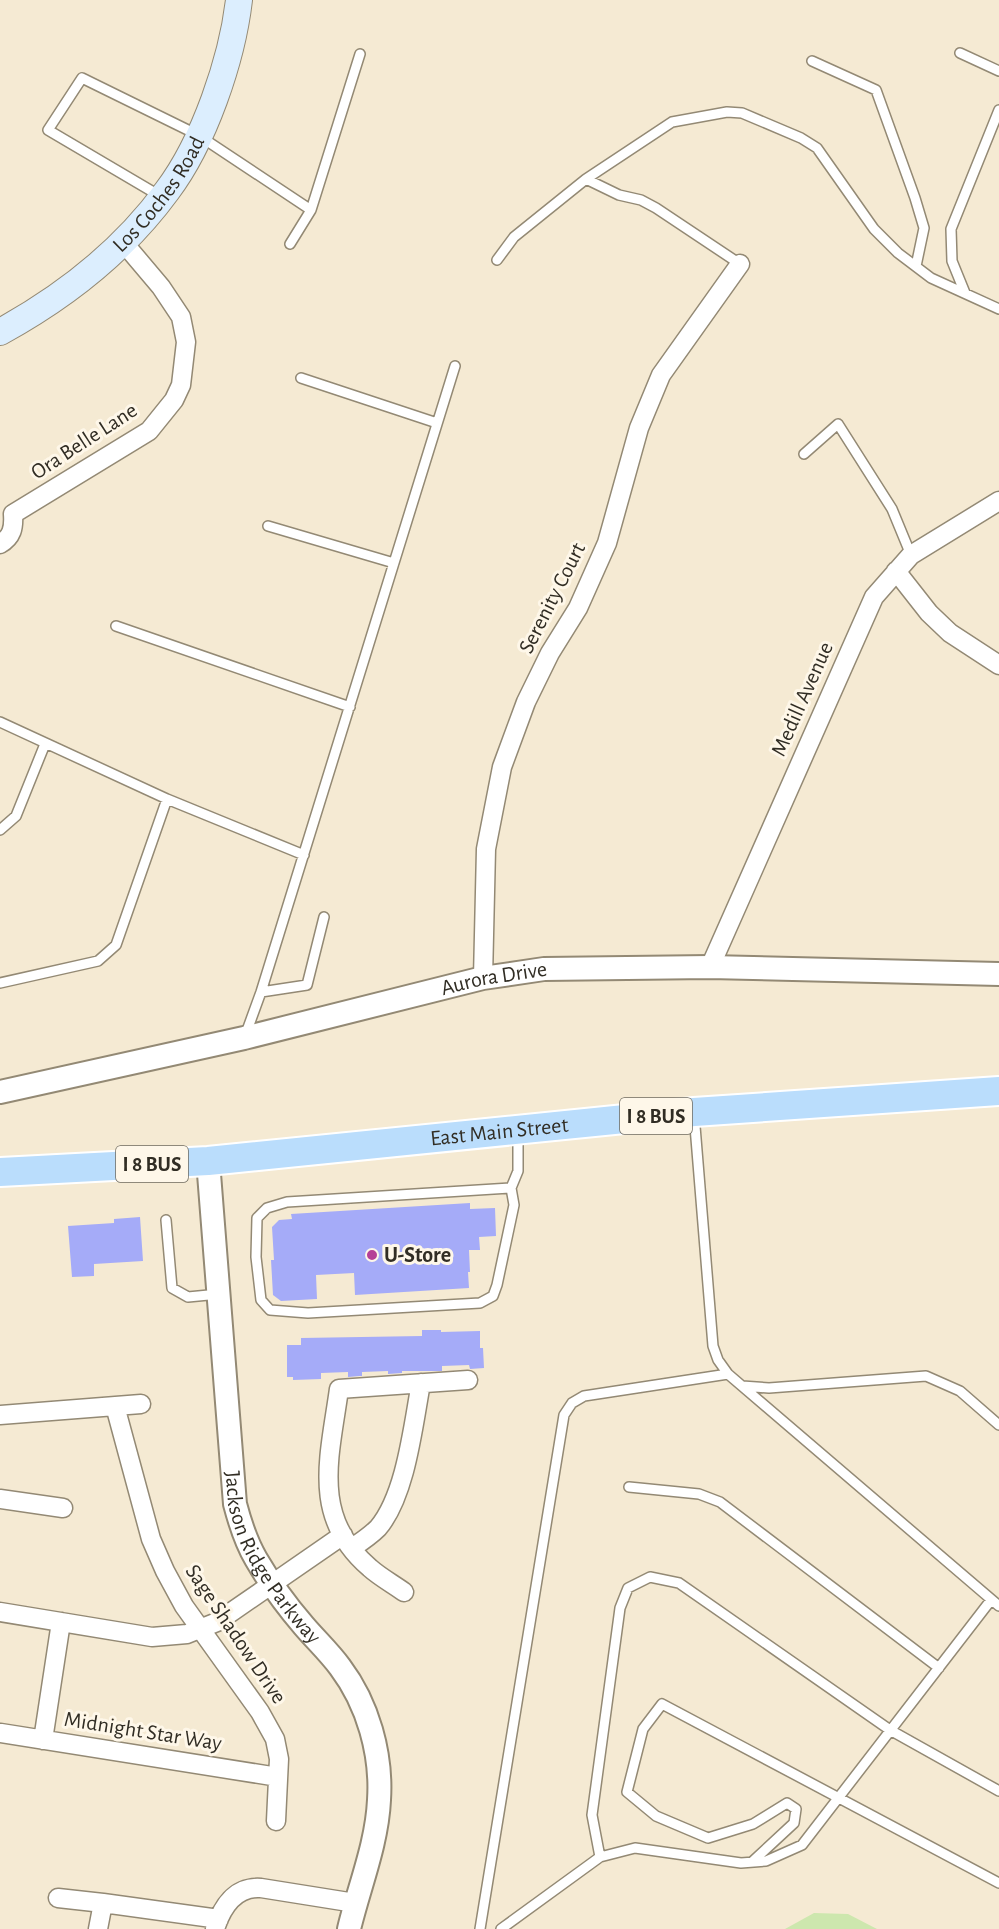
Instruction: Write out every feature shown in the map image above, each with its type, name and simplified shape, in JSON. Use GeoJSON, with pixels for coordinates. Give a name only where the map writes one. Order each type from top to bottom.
{"type":"FeatureCollection","features":[{"type":"Feature","properties":{"kind":"main road","name":"Los Coches Road"},"geometry":{"type":"LineString","coordinates":[[0,332],[34,313],[83,278],[123,242],[162,197],[188,156],[220,85],[237,20],[239,0]]}},
{"type":"Feature","properties":{"kind":"main road","name":"East Main Street"},"geometry":{"type":"LineString","coordinates":[[0,1172],[207,1161],[694,1112],[999,1091]]}},
{"type":"Feature","properties":{"kind":"street","name":"Ora Belle Lane"},"geometry":{"type":"LineString","coordinates":[[0,544],[11,534],[14,526],[7,510],[149,431],[174,400],[181,385],[186,342],[181,317],[161,287],[123,242]]}},
{"type":"Feature","properties":{"kind":"street","name":"Serenity Court"},"geometry":{"type":"LineString","coordinates":[[483,978],[486,849],[502,767],[526,702],[550,653],[578,608],[608,543],[639,428],[661,375],[740,264]]}},
{"type":"Feature","properties":{"kind":"street","name":"Medill Avenue"},"geometry":{"type":"LineString","coordinates":[[710,967],[874,597],[911,555],[999,501]]}},
{"type":"Feature","properties":{"kind":"street"},"geometry":{"type":"LineString","coordinates":[[896,571],[929,613],[950,633],[999,665]]}},
{"type":"Feature","properties":{"kind":"street","name":"Aurora Drive"},"geometry":{"type":"LineString","coordinates":[[0,1092],[244,1038],[483,978],[544,969],[710,967],[999,974]]}},
{"type":"Feature","properties":{"kind":"street","name":"Jackson Ridge Parkway"},"geometry":{"type":"LineString","coordinates":[[207,1161],[235,1504],[242,1529],[254,1557],[271,1583],[340,1667],[355,1690],[372,1734],[377,1756],[379,1802],[366,1870],[349,1929]]}},
{"type":"Feature","properties":{"kind":"street"},"geometry":{"type":"LineString","coordinates":[[404,1592],[371,1569],[347,1542],[335,1521],[328,1489],[328,1474],[339,1389],[468,1380]]}},
{"type":"Feature","properties":{"kind":"street"},"geometry":{"type":"LineString","coordinates":[[0,1612],[152,1637],[173,1636],[201,1630],[217,1622],[271,1583],[379,1527],[397,1492],[404,1471],[422,1383]]}},
{"type":"Feature","properties":{"kind":"street"},"geometry":{"type":"LineString","coordinates":[[0,1415],[141,1404]]}},
{"type":"Feature","properties":{"kind":"street","name":"Sage Shadow Drive"},"geometry":{"type":"LineString","coordinates":[[115,1407],[151,1539],[174,1588],[270,1727],[278,1748],[276,1821]]}},
{"type":"Feature","properties":{"kind":"street"},"geometry":{"type":"LineString","coordinates":[[0,1498],[63,1508]]}},
{"type":"Feature","properties":{"kind":"street"},"geometry":{"type":"LineString","coordinates":[[43,1740],[61,1622]]}},
{"type":"Feature","properties":{"kind":"street","name":"Midnight Star Way"},"geometry":{"type":"LineString","coordinates":[[1,1733],[278,1777]]}},
{"type":"Feature","properties":{"kind":"street"},"geometry":{"type":"LineString","coordinates":[[58,1898],[102,1903],[217,1924],[227,1903],[250,1888],[355,1903]]}},
{"type":"Feature","properties":{"kind":"street"},"geometry":{"type":"LineString","coordinates":[[98,1929],[102,1903]]}},
{"type":"Feature","properties":{"kind":"lane"},"geometry":{"type":"LineString","coordinates":[[960,53],[999,71]]}},
{"type":"Feature","properties":{"kind":"lane"},"geometry":{"type":"LineString","coordinates":[[290,244],[311,210],[360,54]]}},
{"type":"Feature","properties":{"kind":"lane"},"geometry":{"type":"LineString","coordinates":[[812,61],[876,90],[924,228],[915,266]]}},
{"type":"Feature","properties":{"kind":"lane"},"geometry":{"type":"LineString","coordinates":[[162,197],[48,130],[82,78],[198,135],[311,210]]}},
{"type":"Feature","properties":{"kind":"lane"},"geometry":{"type":"LineString","coordinates":[[965,293],[952,261],[951,229],[999,110]]}},
{"type":"Feature","properties":{"kind":"lane"},"geometry":{"type":"LineString","coordinates":[[497,260],[514,237],[586,179],[672,122],[727,112],[742,113],[801,138],[817,148],[874,230],[898,253],[931,278],[999,309]]}},
{"type":"Feature","properties":{"kind":"lane"},"geometry":{"type":"LineString","coordinates":[[586,179],[619,195],[641,200],[656,208],[740,264]]}},
{"type":"Feature","properties":{"kind":"lane"},"geometry":{"type":"LineString","coordinates":[[244,1038],[261,992],[455,366]]}},
{"type":"Feature","properties":{"kind":"lane"},"geometry":{"type":"LineString","coordinates":[[301,378],[437,423]]}},
{"type":"Feature","properties":{"kind":"lane"},"geometry":{"type":"LineString","coordinates":[[804,454],[838,424],[892,509],[911,555]]}},
{"type":"Feature","properties":{"kind":"lane"},"geometry":{"type":"LineString","coordinates":[[268,526],[394,563]]}},
{"type":"Feature","properties":{"kind":"lane"},"geometry":{"type":"LineString","coordinates":[[116,626],[350,707]]}},
{"type":"Feature","properties":{"kind":"lane"},"geometry":{"type":"LineString","coordinates":[[0,722],[166,799],[304,855]]}},
{"type":"Feature","properties":{"kind":"lane"},"geometry":{"type":"LineString","coordinates":[[0,830],[16,816],[45,744]]}},
{"type":"Feature","properties":{"kind":"lane"},"geometry":{"type":"LineString","coordinates":[[0,983],[98,961],[116,945],[166,799]]}},
{"type":"Feature","properties":{"kind":"lane"},"geometry":{"type":"LineString","coordinates":[[261,992],[307,985],[324,917]]}},
{"type":"Feature","properties":{"kind":"lane"},"geometry":{"type":"LineString","coordinates":[[501,1929],[600,1857],[635,1848],[741,1863],[766,1861],[802,1845],[939,1668],[995,1603],[728,1374],[718,1360],[713,1346],[694,1112]]}},
{"type":"Feature","properties":{"kind":"lane"},"geometry":{"type":"LineString","coordinates":[[511,1188],[287,1203],[267,1208],[258,1218],[256,1257],[261,1300],[270,1310],[308,1313],[480,1303],[493,1296],[514,1205],[511,1188],[518,1171],[518,1130]]}},
{"type":"Feature","properties":{"kind":"lane"},"geometry":{"type":"LineString","coordinates":[[166,1220],[172,1288],[188,1297],[219,1294]]}},
{"type":"Feature","properties":{"kind":"lane"},"geometry":{"type":"LineString","coordinates":[[480,1929],[564,1415],[572,1403],[584,1396],[728,1374]]}},
{"type":"Feature","properties":{"kind":"lane"},"geometry":{"type":"LineString","coordinates":[[742,1386],[769,1388],[926,1376],[960,1391],[999,1425]]}},
{"type":"Feature","properties":{"kind":"lane"},"geometry":{"type":"LineString","coordinates":[[629,1487],[699,1494],[720,1502],[939,1668]]}},
{"type":"Feature","properties":{"kind":"lane"},"geometry":{"type":"LineString","coordinates":[[600,1857],[592,1815],[620,1608],[628,1587],[650,1576],[679,1583],[890,1730],[999,1791]]}},
{"type":"Feature","properties":{"kind":"lane"},"geometry":{"type":"LineString","coordinates":[[752,1862],[794,1823],[796,1809],[787,1803],[753,1824],[708,1838],[656,1816],[627,1792],[643,1729],[662,1704],[999,1883]]}},
{"type":"Feature","properties":{"kind":"green space"},"geometry":{"type":"Polygon","coordinates":[[[814,1913],[848,1914],[877,1929],[785,1929],[814,1913]]]}},
{"type":"Feature","properties":{"kind":"building","name":"U-Store"},"geometry":{"type":"Polygon","coordinates":[[[470,1203],[470,1209],[495,1208],[496,1236],[479,1237],[480,1250],[469,1250],[469,1288],[355,1295],[354,1273],[316,1275],[317,1299],[281,1301],[273,1295],[272,1227],[279,1220],[292,1219],[291,1214],[470,1203]]]}},
{"type":"Feature","properties":{"kind":"building"},"geometry":{"type":"Polygon","coordinates":[[[140,1217],[143,1261],[94,1264],[94,1276],[72,1277],[68,1226],[114,1223],[114,1219],[140,1217]]]}},
{"type":"Feature","properties":{"kind":"building"},"geometry":{"type":"Polygon","coordinates":[[[422,1330],[480,1331],[480,1348],[483,1348],[484,1368],[470,1369],[469,1365],[442,1366],[442,1371],[402,1371],[402,1373],[388,1374],[388,1371],[362,1372],[362,1376],[348,1377],[348,1372],[321,1373],[321,1379],[293,1380],[293,1377],[287,1377],[287,1345],[301,1345],[301,1338],[422,1336],[422,1330]]]}},
{"type":"Feature","properties":{"kind":"place","name":"U-Store"},"geometry":{"type":"Point","coordinates":[372,1255]}}]}
